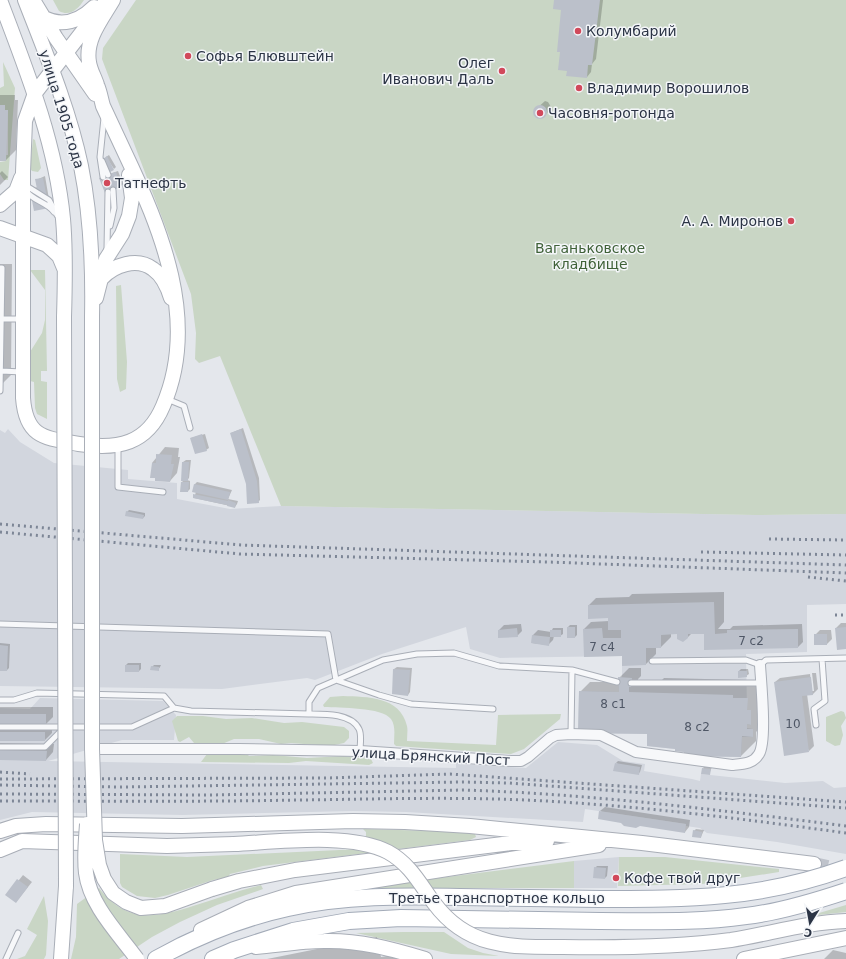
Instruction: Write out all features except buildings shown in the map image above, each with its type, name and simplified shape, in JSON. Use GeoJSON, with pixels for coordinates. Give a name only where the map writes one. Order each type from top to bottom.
{"type":"FeatureCollection","features":[{"type":"Feature","properties":{"kind":"main road","name":"улица 1905 года"},"geometry":{"type":"LineString","coordinates":[[0,0],[34,93],[54,164],[64,233],[66,272],[64,317],[66,886],[61,956]]}},
{"type":"Feature","properties":{"kind":"main road","name":"улица 1905 года"},"geometry":{"type":"LineString","coordinates":[[25,0],[52,70],[74,138],[87,204],[92,286],[92,317]]}},
{"type":"Feature","properties":{"kind":"main road"},"geometry":{"type":"LineString","coordinates":[[33,0],[65,52],[103,104]]}},
{"type":"Feature","properties":{"kind":"main road"},"geometry":{"type":"LineString","coordinates":[[44,18],[58,22],[75,20],[88,13],[101,0]]}},
{"type":"Feature","properties":{"kind":"main road"},"geometry":{"type":"LineString","coordinates":[[107,0],[34,93],[25,121],[23,178],[22,372],[24,413],[28,424],[35,431],[53,439],[82,444],[118,446],[140,437],[148,430],[155,422],[167,399],[177,356],[177,315],[171,268],[127,156],[103,104],[89,63],[89,44],[93,34],[113,0]]}},
{"type":"Feature","properties":{"kind":"main road"},"geometry":{"type":"LineString","coordinates":[[127,156],[132,194],[131,207],[122,234],[106,259],[92,317],[92,749],[94,810],[97,852],[104,879],[112,893],[133,906],[148,909],[165,906],[212,889],[267,875],[295,870],[511,843],[610,840]]}},
{"type":"Feature","properties":{"kind":"main road"},"geometry":{"type":"LineString","coordinates":[[0,205],[16,191],[23,178]]}},
{"type":"Feature","properties":{"kind":"main road"},"geometry":{"type":"LineString","coordinates":[[0,228],[47,246],[59,256],[66,272]]}},
{"type":"Feature","properties":{"kind":"main road"},"geometry":{"type":"LineString","coordinates":[[102,278],[109,271],[124,264],[144,265],[152,268],[163,280],[177,315]]}},
{"type":"Feature","properties":{"kind":"main road"},"geometry":{"type":"LineString","coordinates":[[92,749],[85,851],[88,881],[99,906],[137,959]]}},
{"type":"Feature","properties":{"kind":"main road"},"geometry":{"type":"LineString","coordinates":[[0,831],[16,826],[41,824],[182,826],[380,822],[463,826],[642,843],[814,864]]}},
{"type":"Feature","properties":{"kind":"main road"},"geometry":{"type":"LineString","coordinates":[[0,850],[12,844],[28,841],[167,846],[342,840],[372,846],[388,852],[405,865],[416,877],[442,913],[451,921],[471,935],[503,945],[633,948],[693,944],[730,940],[826,922],[846,921]]}},
{"type":"Feature","properties":{"kind":"main road"},"geometry":{"type":"LineString","coordinates":[[156,959],[193,934],[220,920],[257,904],[296,893],[591,846],[642,843]]}},
{"type":"Feature","properties":{"kind":"main road","name":"Третье транспортное кольцо"},"geometry":{"type":"LineString","coordinates":[[156,959],[195,938],[227,926],[288,908],[320,903],[405,897],[680,899],[741,894],[802,882],[846,868]]}},
{"type":"Feature","properties":{"kind":"main road","name":"Третье транспортное кольцо"},"geometry":{"type":"LineString","coordinates":[[213,959],[278,935],[312,926],[379,918],[691,921],[746,916],[789,908],[846,891]]}},
{"type":"Feature","properties":{"kind":"main road"},"geometry":{"type":"LineString","coordinates":[[744,959],[779,956],[846,938]]}},
{"type":"Feature","properties":{"kind":"main road"},"geometry":{"type":"LineString","coordinates":[[234,950],[324,941],[378,946],[425,959]]}},
{"type":"Feature","properties":{"kind":"street","name":"улица Брянский Пост"},"geometry":{"type":"LineString","coordinates":[[92,749],[360,751],[521,760],[550,738],[556,735],[571,734],[602,735],[636,752],[732,765],[747,764],[759,754],[763,741],[760,665]]}},
{"type":"Feature","properties":{"kind":"lane"},"geometry":{"type":"LineString","coordinates":[[103,104],[104,126],[100,157],[105,176]]}},
{"type":"Feature","properties":{"kind":"lane"},"geometry":{"type":"LineString","coordinates":[[23,178],[28,194],[52,209],[57,216],[64,233]]}},
{"type":"Feature","properties":{"kind":"lane"},"geometry":{"type":"LineString","coordinates":[[106,259],[108,234],[114,208],[110,191]]}},
{"type":"Feature","properties":{"kind":"lane"},"geometry":{"type":"LineString","coordinates":[[0,268],[2,268],[0,391]]}},
{"type":"Feature","properties":{"kind":"lane"},"geometry":{"type":"LineString","coordinates":[[2,319],[23,319]]}},
{"type":"Feature","properties":{"kind":"lane"},"geometry":{"type":"LineString","coordinates":[[1,371],[22,372]]}},
{"type":"Feature","properties":{"kind":"lane"},"geometry":{"type":"LineString","coordinates":[[167,399],[184,406],[190,428]]}},
{"type":"Feature","properties":{"kind":"lane"},"geometry":{"type":"LineString","coordinates":[[118,446],[118,487],[163,492]]}},
{"type":"Feature","properties":{"kind":"lane"},"geometry":{"type":"LineString","coordinates":[[0,624],[328,634],[336,680]]}},
{"type":"Feature","properties":{"kind":"lane"},"geometry":{"type":"LineString","coordinates":[[309,714],[309,702],[318,688],[383,660],[417,654],[454,653],[499,666],[572,670],[617,682]]}},
{"type":"Feature","properties":{"kind":"lane"},"geometry":{"type":"LineString","coordinates":[[652,661],[746,660],[760,665],[766,660],[846,658]]}},
{"type":"Feature","properties":{"kind":"lane"},"geometry":{"type":"LineString","coordinates":[[816,725],[814,709],[825,702],[822,659]]}},
{"type":"Feature","properties":{"kind":"lane"},"geometry":{"type":"LineString","coordinates":[[571,734],[572,670]]}},
{"type":"Feature","properties":{"kind":"lane"},"geometry":{"type":"LineString","coordinates":[[336,680],[379,696],[411,704],[493,708]]}},
{"type":"Feature","properties":{"kind":"lane"},"geometry":{"type":"LineString","coordinates":[[631,683],[761,683]]}},
{"type":"Feature","properties":{"kind":"lane"},"geometry":{"type":"LineString","coordinates":[[0,700],[14,700],[37,693],[164,696],[174,708]]}},
{"type":"Feature","properties":{"kind":"lane"},"geometry":{"type":"LineString","coordinates":[[0,727],[132,727],[174,708],[191,711],[338,715],[353,722],[359,728],[360,751]]}},
{"type":"Feature","properties":{"kind":"lane"},"geometry":{"type":"LineString","coordinates":[[0,747],[45,747],[64,728]]}},
{"type":"Feature","properties":{"kind":"lane"},"geometry":{"type":"LineString","coordinates":[[6,959],[18,933]]}},
{"type":"Feature","properties":{"kind":"shaded area"},"geometry":{"type":"Polygon","coordinates":[[[8,429],[20,442],[54,463],[128,470],[128,479],[177,483],[177,499],[230,509],[281,506],[755,515],[846,514],[846,604],[807,605],[807,652],[746,654],[747,710],[751,710],[751,725],[747,724],[747,728],[753,729],[753,737],[742,737],[741,757],[684,756],[684,752],[675,751],[675,749],[647,746],[647,734],[578,733],[579,691],[619,692],[618,677],[622,677],[622,656],[500,658],[470,649],[466,627],[382,654],[315,680],[307,678],[222,689],[0,686],[0,430],[5,433],[8,429]]]}},
{"type":"Feature","properties":{"kind":"shaded area"},"geometry":{"type":"Polygon","coordinates":[[[40,698],[163,701],[176,715],[174,740],[122,740],[48,761],[456,768],[456,764],[526,768],[558,742],[597,745],[623,761],[645,764],[644,771],[700,781],[701,774],[785,783],[823,781],[834,788],[846,787],[846,854],[777,842],[707,833],[700,828],[686,826],[686,824],[585,809],[583,822],[406,812],[353,811],[182,815],[32,812],[0,820],[0,708],[30,709],[40,698]]]}},
{"type":"Feature","properties":{"kind":"shaded area"},"geometry":{"type":"Polygon","coordinates":[[[619,857],[617,888],[574,888],[574,861],[619,857]]]}},
{"type":"Feature","properties":{"kind":"green space"},"geometry":{"type":"Polygon","coordinates":[[[53,0],[84,0],[70,13],[63,13],[59,11],[53,0]]]}},
{"type":"Feature","properties":{"kind":"green space","name":"Ваганьковское кладбище"},"geometry":{"type":"Polygon","coordinates":[[[136,0],[846,0],[846,514],[755,515],[281,506],[220,356],[199,363],[195,359],[196,333],[191,294],[102,59],[103,48],[136,0]]]}},
{"type":"Feature","properties":{"kind":"green space"},"geometry":{"type":"Polygon","coordinates":[[[3,62],[15,88],[8,180],[4,180],[0,174],[0,162],[6,161],[6,155],[8,155],[8,110],[5,110],[5,105],[0,105],[0,88],[4,86],[3,62]]]}},
{"type":"Feature","properties":{"kind":"green space"},"geometry":{"type":"Polygon","coordinates":[[[33,139],[35,140],[41,168],[38,172],[32,171],[30,168],[33,139]]]}},
{"type":"Feature","properties":{"kind":"green space"},"geometry":{"type":"Polygon","coordinates":[[[30,270],[45,270],[47,371],[41,371],[41,381],[47,382],[47,419],[37,414],[35,408],[34,382],[30,381],[30,352],[42,333],[45,320],[45,290],[30,270]]]}},
{"type":"Feature","properties":{"kind":"green space"},"geometry":{"type":"Polygon","coordinates":[[[121,285],[127,362],[126,389],[120,392],[117,379],[116,286],[121,285]]]}},
{"type":"Feature","properties":{"kind":"green space"},"geometry":{"type":"Polygon","coordinates":[[[343,696],[372,698],[390,704],[403,716],[407,726],[407,741],[496,745],[498,715],[561,714],[560,719],[524,749],[511,754],[396,746],[394,744],[394,725],[391,719],[386,715],[370,710],[324,707],[323,705],[330,697],[343,696]]]}},
{"type":"Feature","properties":{"kind":"green space"},"geometry":{"type":"Polygon","coordinates":[[[841,711],[844,712],[846,718],[841,726],[843,735],[840,745],[835,746],[826,741],[826,717],[841,711]]]}},
{"type":"Feature","properties":{"kind":"green space"},"geometry":{"type":"Polygon","coordinates":[[[177,716],[203,716],[226,719],[252,718],[284,723],[302,722],[344,727],[349,731],[349,738],[344,743],[330,746],[291,743],[281,744],[259,739],[234,739],[222,744],[208,746],[194,743],[189,737],[180,742],[178,741],[172,721],[177,716]]]}},
{"type":"Feature","properties":{"kind":"green space"},"geometry":{"type":"Polygon","coordinates":[[[246,753],[249,756],[273,755],[307,758],[343,756],[371,759],[373,763],[369,765],[306,761],[289,763],[201,762],[207,754],[246,753]]]}},
{"type":"Feature","properties":{"kind":"green space"},"geometry":{"type":"Polygon","coordinates":[[[363,829],[471,832],[475,834],[476,837],[470,840],[263,866],[230,874],[228,877],[213,880],[155,898],[137,896],[122,887],[120,883],[120,854],[187,857],[361,849],[366,845],[366,832],[363,829]]]}},
{"type":"Feature","properties":{"kind":"green space"},"geometry":{"type":"Polygon","coordinates":[[[619,857],[665,857],[779,869],[779,872],[702,884],[618,886],[619,857]]]}},
{"type":"Feature","properties":{"kind":"green space"},"geometry":{"type":"Polygon","coordinates":[[[574,861],[574,888],[368,888],[368,887],[574,861]]]}},
{"type":"Feature","properties":{"kind":"green space"},"geometry":{"type":"Polygon","coordinates":[[[261,885],[263,889],[217,905],[180,922],[152,937],[119,959],[71,959],[76,937],[77,904],[99,888],[120,908],[131,913],[154,915],[179,910],[261,885]]]}},
{"type":"Feature","properties":{"kind":"green space"},"geometry":{"type":"Polygon","coordinates":[[[44,896],[48,921],[46,955],[44,959],[17,959],[25,956],[37,935],[27,929],[44,896]]]}},
{"type":"Feature","properties":{"kind":"green space"},"geometry":{"type":"Polygon","coordinates":[[[846,905],[846,912],[809,916],[846,905]]]}},
{"type":"Feature","properties":{"kind":"green space"},"geometry":{"type":"Polygon","coordinates":[[[444,932],[468,948],[499,956],[451,954],[356,933],[444,932]]]}},
{"type":"Feature","properties":{"kind":"tunnel"},"geometry":{"type":"LineString","coordinates":[[814,864],[844,871]]}},
{"type":"Feature","properties":{"kind":"railway"},"geometry":{"type":"LineString","coordinates":[[0,524],[241,545],[846,565]]}},
{"type":"Feature","properties":{"kind":"railway"},"geometry":{"type":"LineString","coordinates":[[0,532],[240,554],[548,562],[846,573]]}},
{"type":"Feature","properties":{"kind":"railway"},"geometry":{"type":"LineString","coordinates":[[769,539],[846,540]]}},
{"type":"Feature","properties":{"kind":"railway"},"geometry":{"type":"LineString","coordinates":[[701,552],[846,555]]}},
{"type":"Feature","properties":{"kind":"railway"},"geometry":{"type":"LineString","coordinates":[[808,577],[846,581]]}},
{"type":"Feature","properties":{"kind":"railway"},"geometry":{"type":"LineString","coordinates":[[835,615],[846,615]]}},
{"type":"Feature","properties":{"kind":"railway"},"geometry":{"type":"LineString","coordinates":[[0,772],[30,774]]}},
{"type":"Feature","properties":{"kind":"railway"},"geometry":{"type":"LineString","coordinates":[[0,779],[328,778],[450,774],[846,802]]}},
{"type":"Feature","properties":{"kind":"railway"},"geometry":{"type":"LineString","coordinates":[[0,785],[121,787],[463,782],[509,783],[846,808]]}},
{"type":"Feature","properties":{"kind":"railway"},"geometry":{"type":"LineString","coordinates":[[0,794],[210,795],[464,790],[608,799],[846,826]]}},
{"type":"Feature","properties":{"kind":"railway"},"geometry":{"type":"LineString","coordinates":[[0,801],[224,801],[430,798],[529,800],[669,811],[846,833]]}},
{"type":"Feature","properties":{"kind":"place","name":"Колумбарий"},"geometry":{"type":"Point","coordinates":[578,31]}},
{"type":"Feature","properties":{"kind":"place","name":"Софья Блювштейн"},"geometry":{"type":"Point","coordinates":[188,56]}},
{"type":"Feature","properties":{"kind":"place","name":"Олег Иванович Даль"},"geometry":{"type":"Point","coordinates":[502,71]}},
{"type":"Feature","properties":{"kind":"place","name":"Владимир Ворошилов"},"geometry":{"type":"Point","coordinates":[579,88]}},
{"type":"Feature","properties":{"kind":"place","name":"Часовня-ротонда"},"geometry":{"type":"Point","coordinates":[540,113]}},
{"type":"Feature","properties":{"kind":"place","name":"Татнефть"},"geometry":{"type":"Point","coordinates":[107,183]}},
{"type":"Feature","properties":{"kind":"place","name":"А. А. Миронов"},"geometry":{"type":"Point","coordinates":[791,221]}},
{"type":"Feature","properties":{"kind":"place","name":"Кофе твой друг"},"geometry":{"type":"Point","coordinates":[616,878]}}]}
